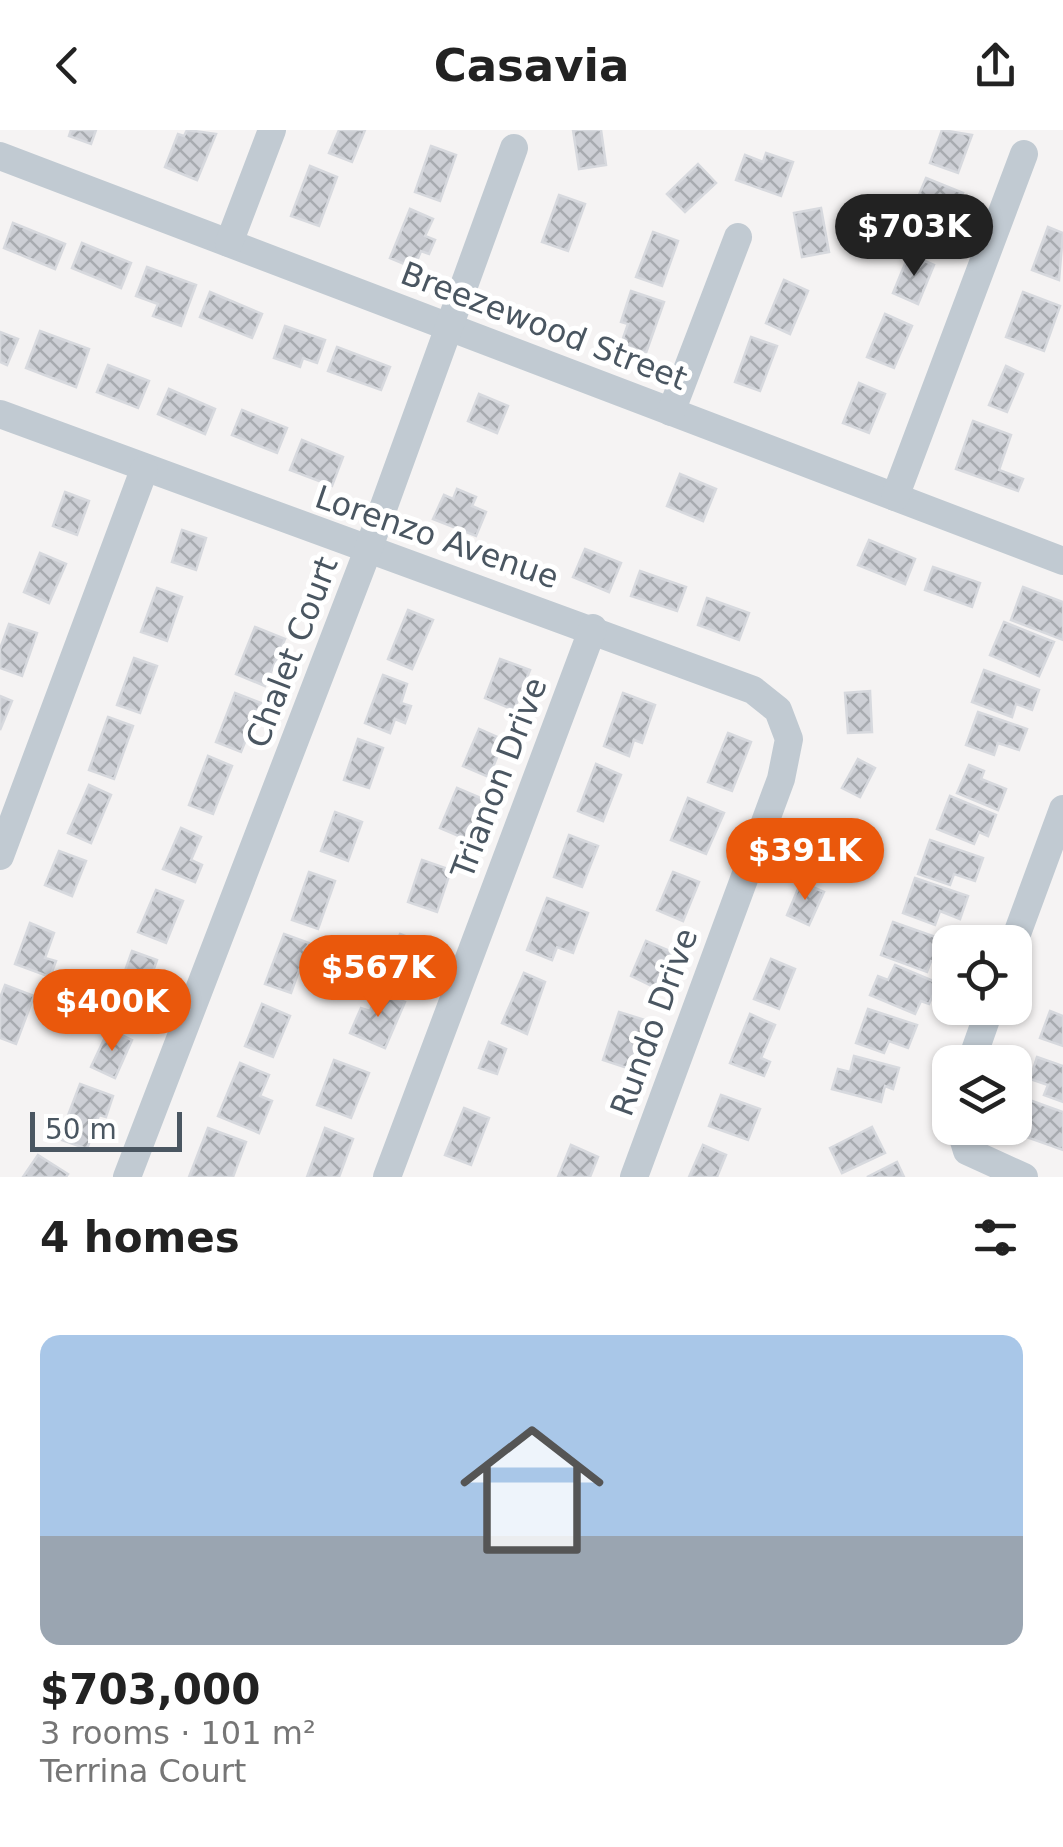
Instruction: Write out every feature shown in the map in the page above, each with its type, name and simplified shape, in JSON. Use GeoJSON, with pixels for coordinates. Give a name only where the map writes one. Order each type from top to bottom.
{"type":"FeatureCollection","features":[{"type":"Feature","properties":{"kind":"street"},"geometry":{"type":"LineString","coordinates":[[2,156],[14,130]]}},
{"type":"Feature","properties":{"kind":"street"},"geometry":{"type":"LineString","coordinates":[[229,243],[272,130]]}},
{"type":"Feature","properties":{"kind":"street","name":"Chalet Court"},"geometry":{"type":"LineString","coordinates":[[127,1177],[368,550],[514,148]]}},
{"type":"Feature","properties":{"kind":"street"},"geometry":{"type":"LineString","coordinates":[[895,497],[1024,154]]}},
{"type":"Feature","properties":{"kind":"street","name":"Breezewood Street"},"geometry":{"type":"LineString","coordinates":[[2,156],[1063,561]]}},
{"type":"Feature","properties":{"kind":"street"},"geometry":{"type":"LineString","coordinates":[[670,412],[738,237]]}},
{"type":"Feature","properties":{"kind":"street","name":"Lorenzo Avenue"},"geometry":{"type":"LineString","coordinates":[[0,414],[144,470],[593,628],[753,690],[778,710],[789,739],[781,779]]}},
{"type":"Feature","properties":{"kind":"street"},"geometry":{"type":"LineString","coordinates":[[0,856],[144,470]]}},
{"type":"Feature","properties":{"kind":"street","name":"Trianon Drive"},"geometry":{"type":"LineString","coordinates":[[387,1177],[593,628]]}},
{"type":"Feature","properties":{"kind":"street","name":"Rundo Drive"},"geometry":{"type":"LineString","coordinates":[[634,1177],[781,779]]}},
{"type":"Feature","properties":{"kind":"street"},"geometry":{"type":"LineString","coordinates":[[1020,925],[1063,809]]}},
{"type":"Feature","properties":{"kind":"street"},"geometry":{"type":"LineString","coordinates":[[966,1145],[968,1151],[1024,1177]]}},
{"type":"Feature","properties":{"kind":"building"},"geometry":{"type":"Polygon","coordinates":[[[71,130],[96,130],[91,144],[69,136],[71,130]]]}},
{"type":"Feature","properties":{"kind":"building"},"geometry":{"type":"Polygon","coordinates":[[[187,130],[216,134],[197,180],[165,167],[178,134],[184,136],[187,130]]]}},
{"type":"Feature","properties":{"kind":"building"},"geometry":{"type":"Polygon","coordinates":[[[339,130],[365,130],[352,162],[329,153],[339,130]]]}},
{"type":"Feature","properties":{"kind":"building"},"geometry":{"type":"Polygon","coordinates":[[[573,130],[601,130],[606,165],[579,169],[573,130]]]}},
{"type":"Feature","properties":{"kind":"building"},"geometry":{"type":"Polygon","coordinates":[[[942,130],[972,135],[958,173],[930,163],[942,130]]]}},
{"type":"Feature","properties":{"kind":"building"},"geometry":{"type":"Polygon","coordinates":[[[431,146],[456,155],[440,201],[415,192],[431,146]]]}},
{"type":"Feature","properties":{"kind":"building"},"geometry":{"type":"Polygon","coordinates":[[[766,153],[793,162],[781,196],[736,180],[745,155],[763,162],[766,153]]]}},
{"type":"Feature","properties":{"kind":"building"},"geometry":{"type":"Polygon","coordinates":[[[698,164],[716,183],[685,212],[667,194],[698,164]]]}},
{"type":"Feature","properties":{"kind":"building"},"geometry":{"type":"Polygon","coordinates":[[[310,166],[337,177],[319,226],[291,216],[310,166]]]}},
{"type":"Feature","properties":{"kind":"building"},"geometry":{"type":"Polygon","coordinates":[[[926,178],[963,193],[948,229],[911,214],[926,178]]]}},
{"type":"Feature","properties":{"kind":"building"},"geometry":{"type":"Polygon","coordinates":[[[559,195],[585,204],[568,251],[542,242],[559,195]]]}},
{"type":"Feature","properties":{"kind":"building"},"geometry":{"type":"Polygon","coordinates":[[[821,208],[829,252],[802,257],[794,213],[821,208]]]}},
{"type":"Feature","properties":{"kind":"building"},"geometry":{"type":"Polygon","coordinates":[[[410,209],[433,219],[425,236],[435,240],[429,254],[421,251],[414,268],[390,258],[410,209]]]}},
{"type":"Feature","properties":{"kind":"building"},"geometry":{"type":"Polygon","coordinates":[[[13,223],[65,244],[55,269],[4,248],[13,223]]]}},
{"type":"Feature","properties":{"kind":"building"},"geometry":{"type":"Polygon","coordinates":[[[1048,227],[1063,233],[1059,280],[1032,270],[1048,227]]]}},
{"type":"Feature","properties":{"kind":"building"},"geometry":{"type":"Polygon","coordinates":[[[653,232],[678,241],[662,286],[636,277],[653,232]]]}},
{"type":"Feature","properties":{"kind":"building"},"geometry":{"type":"Polygon","coordinates":[[[82,243],[131,263],[121,288],[72,268],[82,243]]]}},
{"type":"Feature","properties":{"kind":"building"},"geometry":{"type":"Polygon","coordinates":[[[909,254],[934,265],[918,304],[893,293],[909,254]]]}},
{"type":"Feature","properties":{"kind":"building"},"geometry":{"type":"Polygon","coordinates":[[[147,267],[196,285],[181,326],[153,316],[158,304],[136,296],[147,267]]]}},
{"type":"Feature","properties":{"kind":"building"},"geometry":{"type":"Polygon","coordinates":[[[784,280],[808,291],[790,334],[766,323],[784,280]]]}},
{"type":"Feature","properties":{"kind":"building"},"geometry":{"type":"Polygon","coordinates":[[[631,291],[664,302],[646,353],[621,344],[628,324],[621,322],[631,291]]]}},
{"type":"Feature","properties":{"kind":"building"},"geometry":{"type":"Polygon","coordinates":[[[210,292],[262,314],[252,338],[200,317],[210,292]]]}},
{"type":"Feature","properties":{"kind":"building"},"geometry":{"type":"Polygon","coordinates":[[[1023,292],[1060,306],[1044,351],[1006,337],[1023,292]]]}},
{"type":"Feature","properties":{"kind":"building"},"geometry":{"type":"Polygon","coordinates":[[[885,314],[912,326],[894,368],[867,357],[885,314]]]}},
{"type":"Feature","properties":{"kind":"building"},"geometry":{"type":"Polygon","coordinates":[[[285,326],[325,340],[317,363],[303,358],[300,367],[274,358],[285,326]]]}},
{"type":"Feature","properties":{"kind":"building"},"geometry":{"type":"Polygon","coordinates":[[[40,331],[89,349],[76,387],[26,368],[40,331]]]}},
{"type":"Feature","properties":{"kind":"building"},"geometry":{"type":"Polygon","coordinates":[[[0,332],[18,339],[7,365],[0,362],[0,332]]]}},
{"type":"Feature","properties":{"kind":"building"},"geometry":{"type":"Polygon","coordinates":[[[751,337],[777,346],[760,391],[735,382],[751,337]]]}},
{"type":"Feature","properties":{"kind":"building"},"geometry":{"type":"Polygon","coordinates":[[[337,347],[390,367],[381,390],[328,371],[337,347]]]}},
{"type":"Feature","properties":{"kind":"building"},"geometry":{"type":"Polygon","coordinates":[[[108,365],[149,381],[138,408],[97,392],[108,365]]]}},
{"type":"Feature","properties":{"kind":"building"},"geometry":{"type":"Polygon","coordinates":[[[1006,366],[1023,374],[1007,412],[989,405],[1006,366]]]}},
{"type":"Feature","properties":{"kind":"building"},"geometry":{"type":"Polygon","coordinates":[[[859,383],[885,394],[869,433],[843,423],[859,383]]]}},
{"type":"Feature","properties":{"kind":"building"},"geometry":{"type":"Polygon","coordinates":[[[169,389],[215,409],[205,434],[158,414],[169,389]]]}},
{"type":"Feature","properties":{"kind":"building"},"geometry":{"type":"Polygon","coordinates":[[[479,394],[508,406],[497,433],[468,421],[479,394]]]}},
{"type":"Feature","properties":{"kind":"building"},"geometry":{"type":"Polygon","coordinates":[[[242,410],[287,428],[277,453],[232,435],[242,410]]]}},
{"type":"Feature","properties":{"kind":"building"},"geometry":{"type":"Polygon","coordinates":[[[973,421],[1011,435],[999,470],[1023,479],[1018,491],[956,469],[973,421]]]}},
{"type":"Feature","properties":{"kind":"building"},"geometry":{"type":"Polygon","coordinates":[[[302,440],[343,457],[332,486],[290,470],[302,440]]]}},
{"type":"Feature","properties":{"kind":"building"},"geometry":{"type":"Polygon","coordinates":[[[680,474],[716,489],[703,521],[667,506],[680,474]]]}},
{"type":"Feature","properties":{"kind":"building"},"geometry":{"type":"Polygon","coordinates":[[[457,489],[476,497],[472,506],[486,512],[476,536],[433,519],[444,495],[453,499],[457,489]]]}},
{"type":"Feature","properties":{"kind":"building"},"geometry":{"type":"Polygon","coordinates":[[[65,492],[89,501],[77,535],[53,526],[65,492]]]}},
{"type":"Feature","properties":{"kind":"building"},"geometry":{"type":"Polygon","coordinates":[[[182,530],[206,538],[196,570],[172,562],[182,530]]]}},
{"type":"Feature","properties":{"kind":"building"},"geometry":{"type":"Polygon","coordinates":[[[869,540],[915,559],[905,584],[858,565],[869,540]]]}},
{"type":"Feature","properties":{"kind":"building"},"geometry":{"type":"Polygon","coordinates":[[[585,549],[621,563],[609,592],[573,577],[585,549]]]}},
{"type":"Feature","properties":{"kind":"building"},"geometry":{"type":"Polygon","coordinates":[[[40,553],[66,564],[49,603],[24,592],[40,553]]]}},
{"type":"Feature","properties":{"kind":"building"},"geometry":{"type":"Polygon","coordinates":[[[933,567],[980,583],[972,607],[925,590],[933,567]]]}},
{"type":"Feature","properties":{"kind":"building"},"geometry":{"type":"Polygon","coordinates":[[[640,571],[686,587],[677,611],[631,596],[640,571]]]}},
{"type":"Feature","properties":{"kind":"building"},"geometry":{"type":"Polygon","coordinates":[[[1023,587],[1063,602],[1063,640],[1011,620],[1023,587]]]}},
{"type":"Feature","properties":{"kind":"building"},"geometry":{"type":"Polygon","coordinates":[[[157,588],[182,597],[167,641],[141,632],[157,588]]]}},
{"type":"Feature","properties":{"kind":"building"},"geometry":{"type":"Polygon","coordinates":[[[707,598],[749,613],[739,640],[698,625],[707,598]]]}},
{"type":"Feature","properties":{"kind":"building"},"geometry":{"type":"Polygon","coordinates":[[[408,610],[433,620],[412,669],[388,659],[408,610]]]}},
{"type":"Feature","properties":{"kind":"building"},"geometry":{"type":"Polygon","coordinates":[[[1004,622],[1054,642],[1039,676],[990,655],[1004,622]]]}},
{"type":"Feature","properties":{"kind":"building"},"geometry":{"type":"Polygon","coordinates":[[[9,624],[37,633],[22,676],[0,668],[0,649],[9,624]]]}},
{"type":"Feature","properties":{"kind":"building"},"geometry":{"type":"Polygon","coordinates":[[[255,627],[285,639],[265,686],[236,674],[255,627]]]}},
{"type":"Feature","properties":{"kind":"building"},"geometry":{"type":"Polygon","coordinates":[[[134,658],[157,666],[140,713],[117,705],[134,658]]]}},
{"type":"Feature","properties":{"kind":"building"},"geometry":{"type":"Polygon","coordinates":[[[500,659],[530,670],[514,710],[485,698],[500,659]]]}},
{"type":"Feature","properties":{"kind":"building"},"geometry":{"type":"Polygon","coordinates":[[[984,670],[1039,690],[1032,710],[1016,704],[1012,717],[972,702],[984,670]]]}},
{"type":"Feature","properties":{"kind":"building"},"geometry":{"type":"Polygon","coordinates":[[[383,675],[407,684],[401,703],[411,706],[405,723],[395,719],[390,733],[365,723],[383,675]]]}},
{"type":"Feature","properties":{"kind":"building"},"geometry":{"type":"Polygon","coordinates":[[[870,691],[872,732],[848,733],[845,693],[870,691]]]}},
{"type":"Feature","properties":{"kind":"building"},"geometry":{"type":"Polygon","coordinates":[[[235,693],[261,703],[241,752],[216,742],[235,693]]]}},
{"type":"Feature","properties":{"kind":"building"},"geometry":{"type":"Polygon","coordinates":[[[623,693],[655,705],[642,743],[634,740],[629,756],[604,746],[623,693]]]}},
{"type":"Feature","properties":{"kind":"building"},"geometry":{"type":"Polygon","coordinates":[[[0,696],[12,701],[0,730],[0,696]]]}},
{"type":"Feature","properties":{"kind":"building"},"geometry":{"type":"Polygon","coordinates":[[[978,712],[1027,729],[1019,750],[998,743],[994,755],[966,745],[978,712]]]}},
{"type":"Feature","properties":{"kind":"building"},"geometry":{"type":"Polygon","coordinates":[[[108,717],[133,726],[114,779],[89,770],[108,717]]]}},
{"type":"Feature","properties":{"kind":"building"},"geometry":{"type":"Polygon","coordinates":[[[479,729],[504,740],[489,777],[463,766],[479,729]]]}},
{"type":"Feature","properties":{"kind":"building"},"geometry":{"type":"Polygon","coordinates":[[[728,733],[751,742],[732,791],[708,782],[728,733]]]}},
{"type":"Feature","properties":{"kind":"building"},"geometry":{"type":"Polygon","coordinates":[[[358,739],[383,748],[369,788],[344,780],[358,739]]]}},
{"type":"Feature","properties":{"kind":"building"},"geometry":{"type":"Polygon","coordinates":[[[208,756],[232,766],[213,814],[189,805],[208,756]]]}},
{"type":"Feature","properties":{"kind":"building"},"geometry":{"type":"Polygon","coordinates":[[[858,759],[875,768],[860,797],[842,788],[858,759]]]}},
{"type":"Feature","properties":{"kind":"building"},"geometry":{"type":"Polygon","coordinates":[[[596,764],[621,775],[603,821],[578,811],[596,764]]]}},
{"type":"Feature","properties":{"kind":"building"},"geometry":{"type":"Polygon","coordinates":[[[969,765],[984,771],[981,779],[1006,789],[998,810],[957,793],[969,765]]]}},
{"type":"Feature","properties":{"kind":"building"},"geometry":{"type":"Polygon","coordinates":[[[89,785],[111,795],[91,843],[68,833],[89,785]]]}},
{"type":"Feature","properties":{"kind":"building"},"geometry":{"type":"Polygon","coordinates":[[[457,788],[483,799],[466,839],[440,828],[457,788]]]}},
{"type":"Feature","properties":{"kind":"building"},"geometry":{"type":"Polygon","coordinates":[[[950,796],[996,815],[988,836],[979,832],[974,844],[937,829],[950,796]]]}},
{"type":"Feature","properties":{"kind":"building"},"geometry":{"type":"Polygon","coordinates":[[[688,798],[724,813],[706,854],[671,840],[688,798]]]}},
{"type":"Feature","properties":{"kind":"building"},"geometry":{"type":"Polygon","coordinates":[[[335,812],[362,822],[348,861],[321,851],[335,812]]]}},
{"type":"Feature","properties":{"kind":"building"},"geometry":{"type":"Polygon","coordinates":[[[822,820],[848,829],[832,871],[806,862],[822,820]]]}},
{"type":"Feature","properties":{"kind":"building"},"geometry":{"type":"Polygon","coordinates":[[[181,828],[201,837],[191,860],[202,865],[195,882],[163,869],[181,828]]]}},
{"type":"Feature","properties":{"kind":"building"},"geometry":{"type":"Polygon","coordinates":[[[569,835],[598,846],[582,887],[554,877],[569,835]]]}},
{"type":"Feature","properties":{"kind":"building"},"geometry":{"type":"Polygon","coordinates":[[[930,840],[983,858],[975,881],[954,874],[950,885],[918,874],[930,840]]]}},
{"type":"Feature","properties":{"kind":"building"},"geometry":{"type":"Polygon","coordinates":[[[59,851],[86,861],[72,896],[45,885],[59,851]]]}},
{"type":"Feature","properties":{"kind":"building"},"geometry":{"type":"Polygon","coordinates":[[[422,860],[451,870],[437,912],[408,902],[422,860]]]}},
{"type":"Feature","properties":{"kind":"building"},"geometry":{"type":"Polygon","coordinates":[[[309,872],[335,881],[318,929],[292,920],[309,872]]]}},
{"type":"Feature","properties":{"kind":"building"},"geometry":{"type":"Polygon","coordinates":[[[673,872],[699,882],[683,921],[657,910],[673,872]]]}},
{"type":"Feature","properties":{"kind":"building"},"geometry":{"type":"Polygon","coordinates":[[[915,878],[968,896],[960,919],[940,911],[935,925],[903,913],[915,878]]]}},
{"type":"Feature","properties":{"kind":"building"},"geometry":{"type":"Polygon","coordinates":[[[801,882],[824,892],[809,925],[787,915],[801,882]]]}},
{"type":"Feature","properties":{"kind":"building"},"geometry":{"type":"Polygon","coordinates":[[[156,890],[183,901],[166,943],[138,932],[156,890]]]}},
{"type":"Feature","properties":{"kind":"building"},"geometry":{"type":"Polygon","coordinates":[[[547,898],[588,913],[573,953],[557,947],[552,960],[527,950],[547,898]]]}},
{"type":"Feature","properties":{"kind":"building"},"geometry":{"type":"Polygon","coordinates":[[[893,922],[932,936],[932,961],[927,972],[881,955],[893,922]]]}},
{"type":"Feature","properties":{"kind":"building"},"geometry":{"type":"Polygon","coordinates":[[[30,923],[54,933],[45,958],[56,961],[50,977],[15,964],[30,923]]]}},
{"type":"Feature","properties":{"kind":"building"},"geometry":{"type":"Polygon","coordinates":[[[284,934],[309,943],[291,993],[265,984],[284,934]]]}},
{"type":"Feature","properties":{"kind":"building"},"geometry":{"type":"Polygon","coordinates":[[[400,934],[425,944],[408,985],[383,975],[400,934]]]}},
{"type":"Feature","properties":{"kind":"building"},"geometry":{"type":"Polygon","coordinates":[[[646,941],[672,952],[656,988],[631,976],[646,941]]]}},
{"type":"Feature","properties":{"kind":"building"},"geometry":{"type":"Polygon","coordinates":[[[132,951],[157,960],[140,1008],[115,999],[132,951]]]}},
{"type":"Feature","properties":{"kind":"building"},"geometry":{"type":"Polygon","coordinates":[[[771,959],[795,969],[779,1009],[754,999],[771,959]]]}},
{"type":"Feature","properties":{"kind":"building"},"geometry":{"type":"Polygon","coordinates":[[[895,965],[932,980],[929,1004],[921,1001],[915,1014],[870,995],[878,976],[888,980],[895,965]]]}},
{"type":"Feature","properties":{"kind":"building"},"geometry":{"type":"Polygon","coordinates":[[[524,973],[545,982],[527,1034],[502,1023],[524,973]]]}},
{"type":"Feature","properties":{"kind":"building"},"geometry":{"type":"Polygon","coordinates":[[[5,985],[34,996],[16,1044],[0,1038],[0,998],[5,985]]]}},
{"type":"Feature","properties":{"kind":"building"},"geometry":{"type":"Polygon","coordinates":[[[378,991],[405,1002],[385,1048],[350,1033],[361,1008],[370,1011],[378,991]]]}},
{"type":"Feature","properties":{"kind":"building"},"geometry":{"type":"Polygon","coordinates":[[[262,1004],[290,1016],[273,1057],[245,1046],[262,1004]]]}},
{"type":"Feature","properties":{"kind":"building"},"geometry":{"type":"Polygon","coordinates":[[[868,1009],[917,1025],[908,1048],[889,1041],[884,1053],[856,1043],[868,1009]]]}},
{"type":"Feature","properties":{"kind":"building"},"geometry":{"type":"Polygon","coordinates":[[[1050,1011],[1063,1016],[1063,1046],[1040,1038],[1050,1011]]]}},
{"type":"Feature","properties":{"kind":"building"},"geometry":{"type":"Polygon","coordinates":[[[619,1012],[645,1020],[630,1069],[603,1060],[619,1012]]]}},
{"type":"Feature","properties":{"kind":"building"},"geometry":{"type":"Polygon","coordinates":[[[750,1014],[775,1025],[761,1058],[770,1062],[764,1076],[730,1063],[750,1014]]]}},
{"type":"Feature","properties":{"kind":"building"},"geometry":{"type":"Polygon","coordinates":[[[109,1029],[132,1040],[115,1078],[91,1067],[109,1029]]]}},
{"type":"Feature","properties":{"kind":"building"},"geometry":{"type":"Polygon","coordinates":[[[489,1042],[506,1049],[497,1074],[479,1068],[489,1042]]]}},
{"type":"Feature","properties":{"kind":"building"},"geometry":{"type":"Polygon","coordinates":[[[854,1056],[899,1068],[893,1089],[885,1086],[881,1102],[832,1089],[838,1069],[850,1072],[854,1056]]]}},
{"type":"Feature","properties":{"kind":"building"},"geometry":{"type":"Polygon","coordinates":[[[1037,1057],[1063,1066],[1063,1102],[1044,1095],[1048,1085],[1032,1080],[1037,1057]]]}},
{"type":"Feature","properties":{"kind":"building"},"geometry":{"type":"Polygon","coordinates":[[[334,1060],[369,1073],[351,1118],[317,1105],[334,1060]]]}},
{"type":"Feature","properties":{"kind":"building"},"geometry":{"type":"Polygon","coordinates":[[[240,1063],[269,1075],[260,1096],[272,1101],[259,1133],[218,1116],[240,1063]]]}},
{"type":"Feature","properties":{"kind":"building"},"geometry":{"type":"Polygon","coordinates":[[[80,1084],[113,1096],[106,1117],[99,1115],[87,1149],[59,1139],[80,1084]]]}},
{"type":"Feature","properties":{"kind":"building"},"geometry":{"type":"Polygon","coordinates":[[[721,1095],[760,1109],[748,1140],[709,1126],[721,1095]]]}},
{"type":"Feature","properties":{"kind":"building"},"geometry":{"type":"Polygon","coordinates":[[[1032,1101],[1063,1112],[1063,1150],[1032,1139],[1032,1101]]]}},
{"type":"Feature","properties":{"kind":"building"},"geometry":{"type":"Polygon","coordinates":[[[464,1108],[489,1118],[471,1165],[445,1155],[464,1108]]]}},
{"type":"Feature","properties":{"kind":"building"},"geometry":{"type":"Polygon","coordinates":[[[872,1127],[885,1153],[842,1173],[830,1148],[872,1127]]]}},
{"type":"Feature","properties":{"kind":"building"},"geometry":{"type":"Polygon","coordinates":[[[208,1128],[246,1142],[233,1177],[189,1177],[208,1128]]]}},
{"type":"Feature","properties":{"kind":"building"},"geometry":{"type":"Polygon","coordinates":[[[325,1128],[353,1139],[339,1177],[307,1177],[325,1128]]]}},
{"type":"Feature","properties":{"kind":"building"},"geometry":{"type":"Polygon","coordinates":[[[571,1145],[598,1157],[590,1177],[558,1177],[571,1145]]]}},
{"type":"Feature","properties":{"kind":"building"},"geometry":{"type":"Polygon","coordinates":[[[703,1145],[726,1155],[717,1177],[689,1177],[703,1145]]]}},
{"type":"Feature","properties":{"kind":"building"},"geometry":{"type":"Polygon","coordinates":[[[38,1155],[68,1174],[66,1177],[23,1177],[38,1155]]]}},
{"type":"Feature","properties":{"kind":"building"},"geometry":{"type":"Polygon","coordinates":[[[897,1162],[904,1177],[867,1177],[897,1162]]]}}]}
